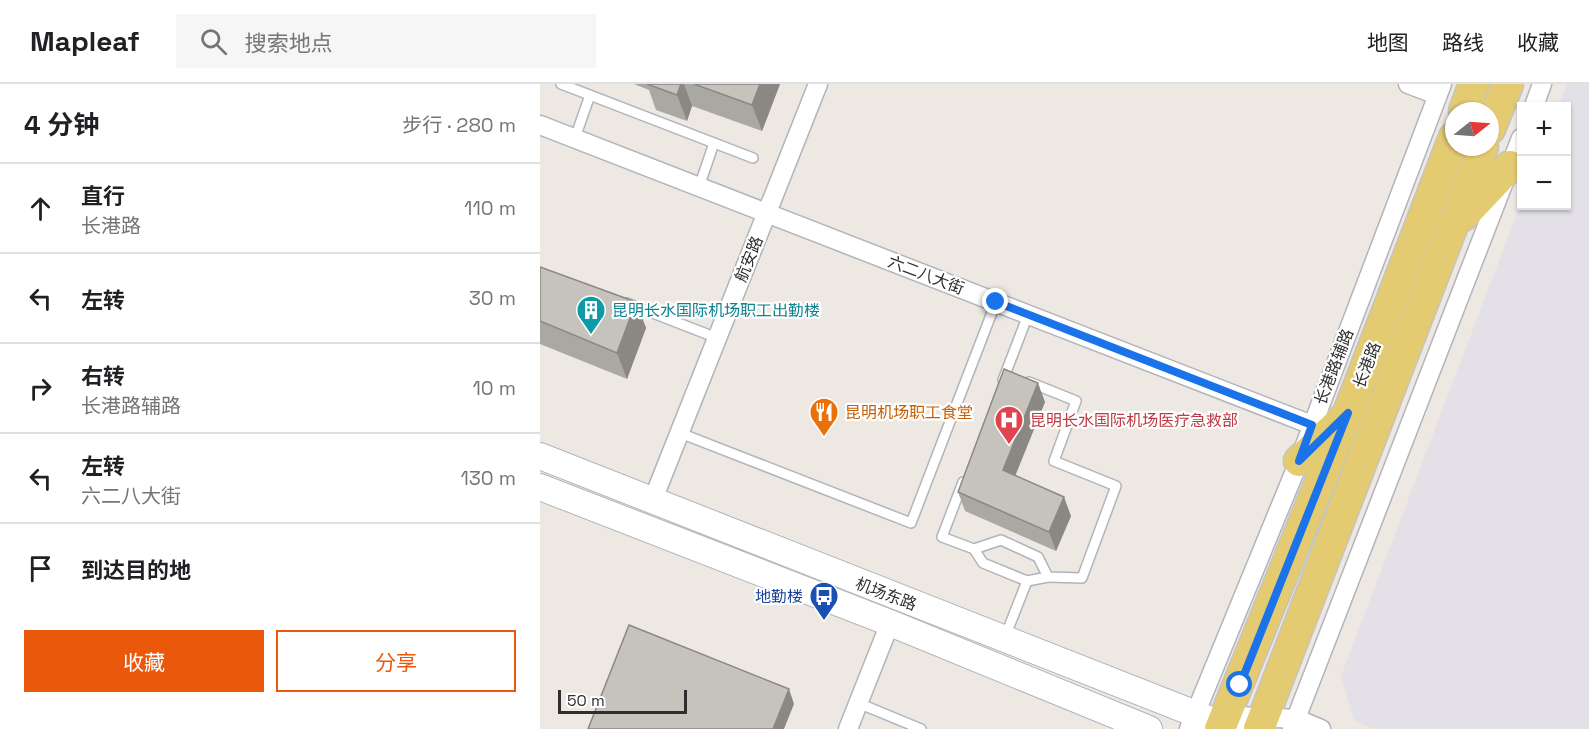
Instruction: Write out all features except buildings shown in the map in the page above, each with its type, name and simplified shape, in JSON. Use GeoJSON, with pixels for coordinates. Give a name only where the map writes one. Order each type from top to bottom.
{"type":"FeatureCollection","features":[{"type":"Feature","properties":{"kind":"main road"},"geometry":{"type":"LineString","coordinates":[[1467,102],[1474,84]]}},
{"type":"Feature","properties":{"kind":"main road"},"geometry":{"type":"LineString","coordinates":[[1499,106],[1508,84]]}},
{"type":"Feature","properties":{"kind":"main road","name":"长港路"},"geometry":{"type":"LineString","coordinates":[[1214,723],[1348,413],[1447,156]]}},
{"type":"Feature","properties":{"kind":"main road","name":"长港路"},"geometry":{"type":"LineString","coordinates":[[1261,723],[1479,156]]}},
{"type":"Feature","properties":{"kind":"main road"},"geometry":{"type":"LineString","coordinates":[[1452,226],[1510,166]]}},
{"type":"Feature","properties":{"kind":"main road"},"geometry":{"type":"LineString","coordinates":[[1299,461],[1348,413]]}},
{"type":"Feature","properties":{"kind":"main road","name":"机场东路"},"geometry":{"type":"LineString","coordinates":[[540,456],[1214,723]]}},
{"type":"Feature","properties":{"kind":"main road","name":"机场东路"},"geometry":{"type":"LineString","coordinates":[[540,487],[890,623],[1149,729]]}},
{"type":"Feature","properties":{"kind":"street","name":"航安路"},"geometry":{"type":"LineString","coordinates":[[652,502],[818,84]]}},
{"type":"Feature","properties":{"kind":"street"},"geometry":{"type":"LineString","coordinates":[[1408,84],[1439,90]]}},
{"type":"Feature","properties":{"kind":"street"},"geometry":{"type":"LineString","coordinates":[[1535,102],[1542,84]]}},
{"type":"Feature","properties":{"kind":"street","name":"长港路辅路"},"geometry":{"type":"LineString","coordinates":[[1214,723],[1299,461],[1439,90]]}},
{"type":"Feature","properties":{"kind":"street","name":"六二八大街"},"geometry":{"type":"LineString","coordinates":[[540,125],[1312,425]]}},
{"type":"Feature","properties":{"kind":"street"},"geometry":{"type":"LineString","coordinates":[[1295,724],[1517,148]]}},
{"type":"Feature","properties":{"kind":"street"},"geometry":{"type":"LineString","coordinates":[[848,729],[890,623]]}},
{"type":"Feature","properties":{"kind":"street"},"geometry":{"type":"LineString","coordinates":[[1214,723],[1295,724],[1321,729]]}},
{"type":"Feature","properties":{"kind":"lane"},"geometry":{"type":"LineString","coordinates":[[561,84],[753,158]]}},
{"type":"Feature","properties":{"kind":"lane"},"geometry":{"type":"LineString","coordinates":[[575,138],[590,95]]}},
{"type":"Feature","properties":{"kind":"lane"},"geometry":{"type":"LineString","coordinates":[[699,187],[714,143]]}},
{"type":"Feature","properties":{"kind":"lane"},"geometry":{"type":"LineString","coordinates":[[618,299],[717,338]]}},
{"type":"Feature","properties":{"kind":"lane"},"geometry":{"type":"LineString","coordinates":[[680,433],[911,523],[996,302]]}},
{"type":"Feature","properties":{"kind":"lane"},"geometry":{"type":"LineString","coordinates":[[997,394],[1028,315]]}},
{"type":"Feature","properties":{"kind":"lane"},"geometry":{"type":"LineString","coordinates":[[967,471],[942,537],[974,549],[983,562],[1027,581],[1048,577],[1082,578],[1116,486],[1054,461],[1076,401],[1006,372]]}},
{"type":"Feature","properties":{"kind":"lane"},"geometry":{"type":"LineString","coordinates":[[974,549],[1001,540],[1038,557],[1048,577]]}},
{"type":"Feature","properties":{"kind":"lane"},"geometry":{"type":"LineString","coordinates":[[1004,639],[1027,581]]}},
{"type":"Feature","properties":{"kind":"lane"},"geometry":{"type":"LineString","coordinates":[[858,703],[921,729]]}},
{"type":"Feature","properties":{"kind":"shaded area"},"geometry":{"type":"Polygon","coordinates":[[[1567,84],[1589,84],[1589,729],[1374,729],[1354,721],[1341,676],[1518,210],[1571,210],[1571,102],[1560,102],[1567,84]]]}},
{"type":"Feature","properties":{"kind":"place","name":"昆明长水国际机场职工出勤楼"},"geometry":{"type":"Point","coordinates":[591,336]}},
{"type":"Feature","properties":{"kind":"place","name":"昆明机场职工食堂"},"geometry":{"type":"Point","coordinates":[824,438]}},
{"type":"Feature","properties":{"kind":"place","name":"昆明长水国际机场医疗急救部"},"geometry":{"type":"Point","coordinates":[1009,446]}},
{"type":"Feature","properties":{"kind":"place","name":"地勤楼"},"geometry":{"type":"Point","coordinates":[824,622]}},
{"type":"Feature","properties":{"kind":"route"},"geometry":{"type":"LineString","coordinates":[[996,302],[1312,425],[1299,461],[1348,413],[1240,685]]}}]}
